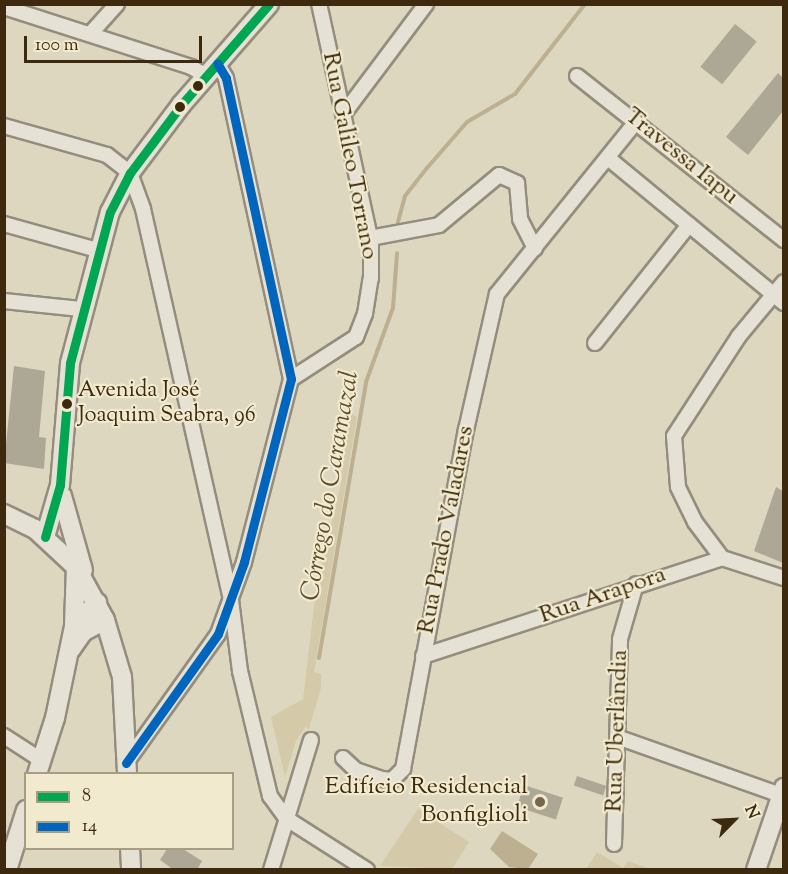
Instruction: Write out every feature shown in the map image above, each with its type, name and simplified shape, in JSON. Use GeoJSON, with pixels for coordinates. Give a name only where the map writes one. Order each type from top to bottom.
{"type":"FeatureCollection","features":[{"type":"Feature","properties":{"kind":"main road"},"geometry":{"type":"LineString","coordinates":[[45,537],[60,485],[65,401],[81,309],[97,250],[130,172],[211,69],[269,4]]}},
{"type":"Feature","properties":{"kind":"main road"},"geometry":{"type":"LineString","coordinates":[[60,485],[68,530],[87,583],[101,611],[122,677],[127,768]]}},
{"type":"Feature","properties":{"kind":"main road"},"geometry":{"type":"LineString","coordinates":[[4,514],[45,537],[76,567],[87,583]]}},
{"type":"Feature","properties":{"kind":"main road"},"geometry":{"type":"LineString","coordinates":[[39,767],[70,651],[74,626],[76,567]]}},
{"type":"Feature","properties":{"kind":"main road"},"geometry":{"type":"LineString","coordinates":[[74,626],[101,611]]}},
{"type":"Feature","properties":{"kind":"main road"},"geometry":{"type":"LineString","coordinates":[[70,651],[101,611]]}},
{"type":"Feature","properties":{"kind":"main road"},"geometry":{"type":"LineString","coordinates":[[756,870],[781,801]]}},
{"type":"Feature","properties":{"kind":"main road"},"geometry":{"type":"LineString","coordinates":[[7,870],[24,816]]}},
{"type":"Feature","properties":{"kind":"main road"},"geometry":{"type":"LineString","coordinates":[[130,850],[131,870]]}},
{"type":"Feature","properties":{"kind":"street"},"geometry":{"type":"LineString","coordinates":[[91,33],[117,4]]}},
{"type":"Feature","properties":{"kind":"street","name":"Rua Galileo Torrano"},"geometry":{"type":"LineString","coordinates":[[291,379],[356,337],[368,298],[369,238],[345,112],[319,4]]}},
{"type":"Feature","properties":{"kind":"street"},"geometry":{"type":"LineString","coordinates":[[345,112],[426,4]]}},
{"type":"Feature","properties":{"kind":"street"},"geometry":{"type":"LineString","coordinates":[[4,7],[211,69],[226,78],[291,379],[231,600],[204,657],[127,768]]}},
{"type":"Feature","properties":{"kind":"street","name":"Travessa Iapu"},"geometry":{"type":"LineString","coordinates":[[577,76],[783,240]]}},
{"type":"Feature","properties":{"kind":"street"},"geometry":{"type":"LineString","coordinates":[[369,238],[439,225],[499,175],[517,183],[520,219],[535,248],[636,122]]}},
{"type":"Feature","properties":{"kind":"street"},"geometry":{"type":"LineString","coordinates":[[4,126],[107,155],[130,172],[143,209],[231,600],[240,671],[270,796],[287,819],[367,870]]}},
{"type":"Feature","properties":{"kind":"street"},"geometry":{"type":"LineString","coordinates":[[608,158],[778,299]]}},
{"type":"Feature","properties":{"kind":"street"},"geometry":{"type":"LineString","coordinates":[[4,224],[97,250]]}},
{"type":"Feature","properties":{"kind":"street"},"geometry":{"type":"LineString","coordinates":[[595,343],[689,225]]}},
{"type":"Feature","properties":{"kind":"street","name":"Rua Prado Valadares"},"geometry":{"type":"LineString","coordinates":[[343,758],[356,770],[382,779],[392,780],[403,769],[466,430],[497,294],[535,248]]}},
{"type":"Feature","properties":{"kind":"street"},"geometry":{"type":"LineString","coordinates":[[783,282],[778,299],[739,336],[674,436],[678,487],[695,522],[722,558],[783,578]]}},
{"type":"Feature","properties":{"kind":"street"},"geometry":{"type":"LineString","coordinates":[[4,301],[81,309]]}},
{"type":"Feature","properties":{"kind":"street","name":"Rua Arapora"},"geometry":{"type":"LineString","coordinates":[[423,656],[636,584],[722,558]]}},
{"type":"Feature","properties":{"kind":"street","name":"Rua Uberlândia"},"geometry":{"type":"LineString","coordinates":[[614,844],[620,639],[636,584]]}},
{"type":"Feature","properties":{"kind":"street"},"geometry":{"type":"LineString","coordinates":[[4,736],[39,767]]}},
{"type":"Feature","properties":{"kind":"street"},"geometry":{"type":"LineString","coordinates":[[617,736],[781,801]]}},
{"type":"Feature","properties":{"kind":"street"},"geometry":{"type":"LineString","coordinates":[[271,870],[311,740]]}},
{"type":"Feature","properties":{"kind":"shaded area"},"geometry":{"type":"Polygon","coordinates":[[[350,413],[357,417],[314,672],[321,674],[321,688],[309,729],[305,727],[296,741],[285,777],[271,717],[303,699],[316,590],[340,488],[350,413]]]}},
{"type":"Feature","properties":{"kind":"shaded area"},"geometry":{"type":"Polygon","coordinates":[[[418,809],[469,842],[452,869],[380,866],[418,809]]]}},
{"type":"Feature","properties":{"kind":"shaded area"},"geometry":{"type":"Polygon","coordinates":[[[502,831],[538,854],[528,869],[509,867],[490,849],[502,831]]]}},
{"type":"Feature","properties":{"kind":"shaded area"},"geometry":{"type":"Polygon","coordinates":[[[597,852],[623,868],[628,861],[651,869],[586,869],[597,852]]]}},
{"type":"Feature","properties":{"kind":"building"},"geometry":{"type":"Polygon","coordinates":[[[735,24],[757,42],[722,84],[700,67],[735,24]]]}},
{"type":"Feature","properties":{"kind":"building"},"geometry":{"type":"Polygon","coordinates":[[[778,73],[783,78],[783,111],[748,155],[726,137],[778,73]]]}},
{"type":"Feature","properties":{"kind":"building"},"geometry":{"type":"Polygon","coordinates":[[[14,366],[45,371],[39,437],[46,438],[44,469],[4,463],[14,366]]]}},
{"type":"Feature","properties":{"kind":"building"},"geometry":{"type":"Polygon","coordinates":[[[776,487],[783,491],[783,563],[754,551],[776,487]]]}},
{"type":"Feature","properties":{"kind":"building"},"geometry":{"type":"Polygon","coordinates":[[[577,776],[606,786],[603,796],[574,785],[577,776]]]}},
{"type":"Feature","properties":{"kind":"building","name":"Edifício Residencial Bonfiglioli"},"geometry":{"type":"Polygon","coordinates":[[[524,785],[563,798],[556,820],[517,807],[524,785]]]}},
{"type":"Feature","properties":{"kind":"building"},"geometry":{"type":"Polygon","coordinates":[[[166,850],[185,850],[202,861],[197,870],[174,870],[160,860],[166,850]]]}},
{"type":"Feature","properties":{"kind":"waterway","name":"Córrego do Caramazal"},"geometry":{"type":"LineString","coordinates":[[398,222],[405,196],[427,168],[467,122],[515,94],[585,4]]}},
{"type":"Feature","properties":{"kind":"waterway","name":"Córrego do Caramazal"},"geometry":{"type":"LineString","coordinates":[[319,658],[366,382],[393,308],[397,253]]}},
{"type":"Feature","properties":{"kind":"transit line","name":"8"},"geometry":{"type":"LineString","coordinates":[[45,537],[60,485],[70,363],[110,212],[130,173],[181,105],[269,4]]}},
{"type":"Feature","properties":{"kind":"transit line","name":"14"},"geometry":{"type":"LineString","coordinates":[[126,763],[218,634],[244,562],[291,379],[226,78],[217,63]]}},
{"type":"Feature","properties":{"kind":"place","name":"Avenida José Joaquim Seabra, 96"},"geometry":{"type":"Point","coordinates":[67,404]}},
{"type":"Feature","properties":{"kind":"place","name":"Edifício Residencial Bonfiglioli"},"geometry":{"type":"Point","coordinates":[540,802]}}]}
